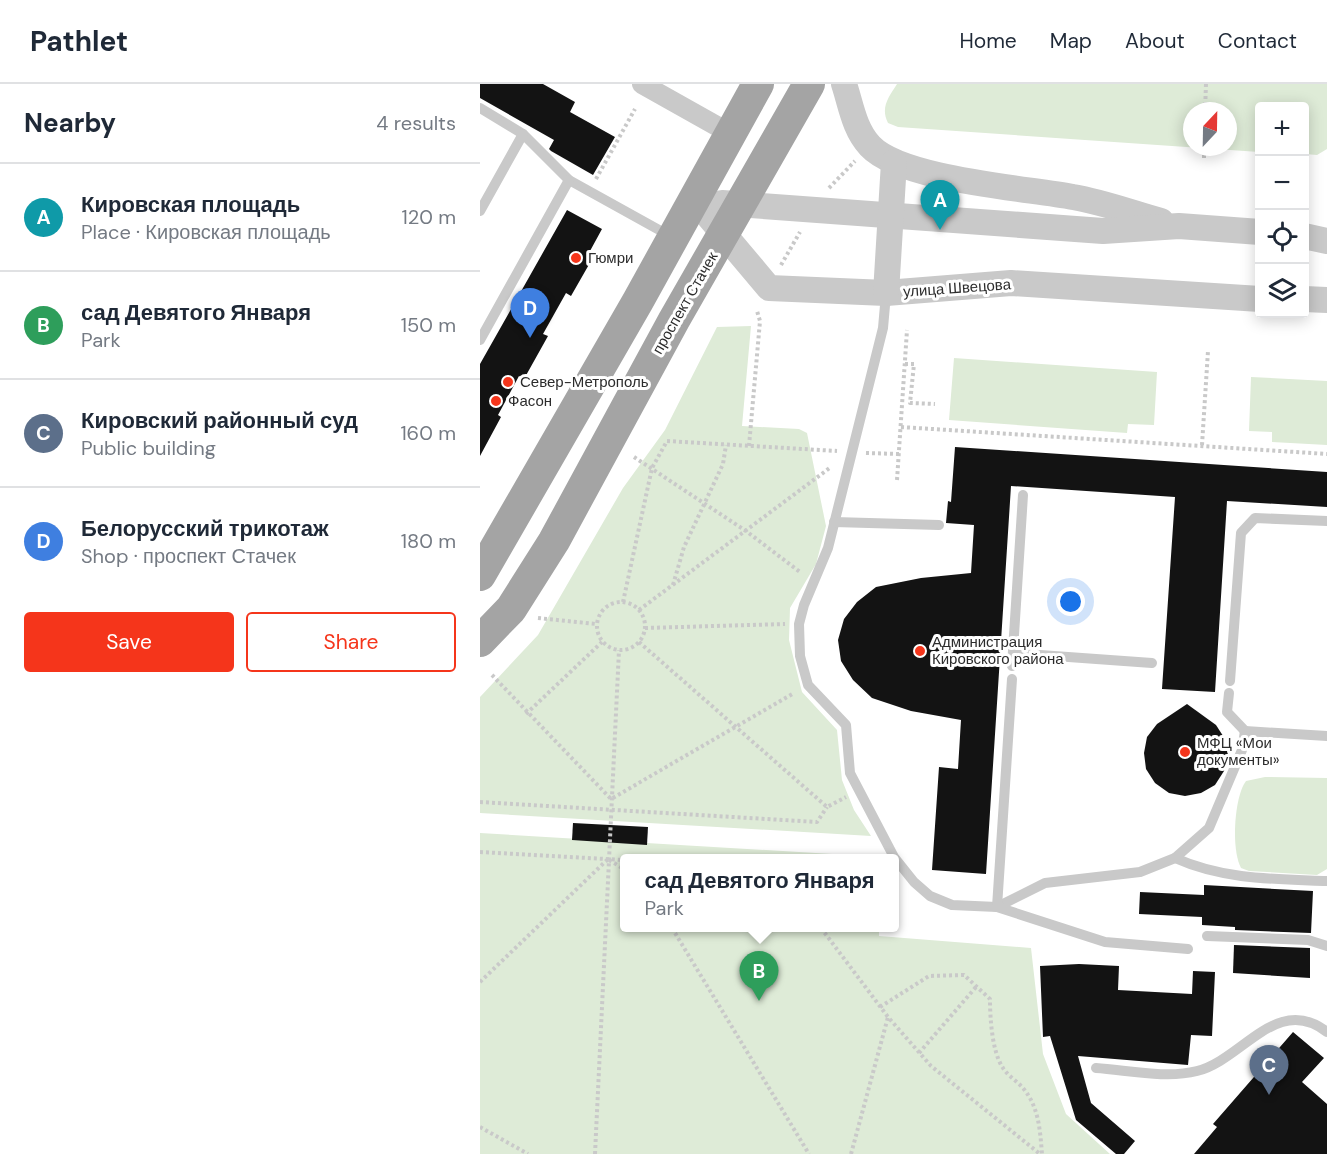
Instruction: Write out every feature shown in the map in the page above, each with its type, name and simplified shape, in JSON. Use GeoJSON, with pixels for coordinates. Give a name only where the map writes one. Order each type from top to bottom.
{"type":"FeatureCollection","features":[{"type":"Feature","properties":{"kind":"main road"},"geometry":{"type":"LineString","coordinates":[[482,570],[674,238],[758,84]]}},
{"type":"Feature","properties":{"kind":"main road","name":"проспект Стачек"},"geometry":{"type":"LineString","coordinates":[[480,641],[511,609],[554,541],[674,320],[809,84]]}},
{"type":"Feature","properties":{"kind":"street"},"geometry":{"type":"LineString","coordinates":[[642,84],[731,134]]}},
{"type":"Feature","properties":{"kind":"street"},"geometry":{"type":"LineString","coordinates":[[844,84],[854,120],[870,146],[894,162],[942,175],[1076,197],[1179,226]]}},
{"type":"Feature","properties":{"kind":"street"},"geometry":{"type":"LineString","coordinates":[[886,293],[894,162]]}},
{"type":"Feature","properties":{"kind":"street"},"geometry":{"type":"LineString","coordinates":[[695,200],[740,206],[1102,231],[1179,226],[1255,232]]}},
{"type":"Feature","properties":{"kind":"street","name":"улица Швецова"},"geometry":{"type":"LineString","coordinates":[[695,200],[769,288],[886,293],[1011,283],[1255,299]]}},
{"type":"Feature","properties":{"kind":"street"},"geometry":{"type":"LineString","coordinates":[[1309,237],[1327,241]]}},
{"type":"Feature","properties":{"kind":"street"},"geometry":{"type":"LineString","coordinates":[[1309,299],[1327,300]]}},
{"type":"Feature","properties":{"kind":"lane"},"geometry":{"type":"LineString","coordinates":[[480,108],[523,134],[569,180],[674,238]]}},
{"type":"Feature","properties":{"kind":"lane"},"geometry":{"type":"LineString","coordinates":[[480,212],[523,134]]}},
{"type":"Feature","properties":{"kind":"lane"},"geometry":{"type":"LineString","coordinates":[[480,340],[569,180]]}},
{"type":"Feature","properties":{"kind":"lane"},"geometry":{"type":"LineString","coordinates":[[886,293],[883,328],[850,452],[828,548],[813,581],[800,624],[800,656],[808,685],[846,725],[850,773],[892,854]]}},
{"type":"Feature","properties":{"kind":"lane"},"geometry":{"type":"LineString","coordinates":[[1012,666],[1023,495]]}},
{"type":"Feature","properties":{"kind":"lane"},"geometry":{"type":"LineString","coordinates":[[1230,681],[1241,532],[1255,518],[1327,521]]}},
{"type":"Feature","properties":{"kind":"lane"},"geometry":{"type":"LineString","coordinates":[[834,522],[939,525]]}},
{"type":"Feature","properties":{"kind":"lane"},"geometry":{"type":"LineString","coordinates":[[1013,653],[1152,663]]}},
{"type":"Feature","properties":{"kind":"lane"},"geometry":{"type":"LineString","coordinates":[[997,908],[1012,679]]}},
{"type":"Feature","properties":{"kind":"lane"},"geometry":{"type":"LineString","coordinates":[[1229,693],[1227,712],[1245,731],[1327,736]]}},
{"type":"Feature","properties":{"kind":"lane"},"geometry":{"type":"LineString","coordinates":[[997,908],[1045,883],[1140,872],[1175,858],[1209,828],[1242,750],[1245,731]]}},
{"type":"Feature","properties":{"kind":"lane"},"geometry":{"type":"LineString","coordinates":[[1175,858],[1200,869],[1236,877],[1327,881]]}},
{"type":"Feature","properties":{"kind":"lane"},"geometry":{"type":"LineString","coordinates":[[899,863],[914,882],[930,896],[952,905],[997,908],[1105,942],[1188,949]]}},
{"type":"Feature","properties":{"kind":"lane"},"geometry":{"type":"LineString","coordinates":[[1207,936],[1308,940],[1327,946]]}},
{"type":"Feature","properties":{"kind":"lane"},"geometry":{"type":"LineString","coordinates":[[1096,1068],[1184,1074],[1200,1070],[1289,1019],[1303,1020],[1327,1032]]}},
{"type":"Feature","properties":{"kind":"path"},"geometry":{"type":"LineString","coordinates":[[1205,102],[1206,84]]}},
{"type":"Feature","properties":{"kind":"path"},"geometry":{"type":"LineString","coordinates":[[589,191],[635,109]]}},
{"type":"Feature","properties":{"kind":"path"},"geometry":{"type":"LineString","coordinates":[[826,192],[860,155]]}},
{"type":"Feature","properties":{"kind":"path"},"geometry":{"type":"LineString","coordinates":[[781,266],[805,223]]}},
{"type":"Feature","properties":{"kind":"path"},"geometry":{"type":"LineString","coordinates":[[749,446],[760,321],[757,311]]}},
{"type":"Feature","properties":{"kind":"path"},"geometry":{"type":"LineString","coordinates":[[897,480],[907,330]]}},
{"type":"Feature","properties":{"kind":"path"},"geometry":{"type":"LineString","coordinates":[[1202,446],[1208,351]]}},
{"type":"Feature","properties":{"kind":"path"},"geometry":{"type":"LineString","coordinates":[[905,364],[914,364],[910,403],[936,404]]}},
{"type":"Feature","properties":{"kind":"path"},"geometry":{"type":"LineString","coordinates":[[901,427],[1327,454]]}},
{"type":"Feature","properties":{"kind":"path"},"geometry":{"type":"LineString","coordinates":[[623,602],[652,468],[667,441],[899,454]]}},
{"type":"Feature","properties":{"kind":"path"},"geometry":{"type":"LineString","coordinates":[[673,586],[684,547],[723,464],[726,445]]}},
{"type":"Feature","properties":{"kind":"path"},"geometry":{"type":"LineString","coordinates":[[639,610],[850,452]]}},
{"type":"Feature","properties":{"kind":"path"},"geometry":{"type":"LineString","coordinates":[[634,457],[747,531],[813,581]]}},
{"type":"Feature","properties":{"kind":"path"},"geometry":{"type":"LineString","coordinates":[[615,602],[623,602],[639,610],[645,628],[639,642],[626,650],[619,650],[602,642],[596,624],[602,610],[615,602]]}},
{"type":"Feature","properties":{"kind":"path"},"geometry":{"type":"LineString","coordinates":[[538,618],[596,624]]}},
{"type":"Feature","properties":{"kind":"path"},"geometry":{"type":"LineString","coordinates":[[645,628],[800,624]]}},
{"type":"Feature","properties":{"kind":"path"},"geometry":{"type":"LineString","coordinates":[[526,714],[602,642]]}},
{"type":"Feature","properties":{"kind":"path"},"geometry":{"type":"LineString","coordinates":[[639,642],[827,807]]}},
{"type":"Feature","properties":{"kind":"path"},"geometry":{"type":"LineString","coordinates":[[595,1154],[619,650]]}},
{"type":"Feature","properties":{"kind":"path"},"geometry":{"type":"LineString","coordinates":[[492,675],[526,714],[611,799]]}},
{"type":"Feature","properties":{"kind":"path"},"geometry":{"type":"LineString","coordinates":[[611,799],[733,726],[808,685]]}},
{"type":"Feature","properties":{"kind":"path"},"geometry":{"type":"LineString","coordinates":[[480,802],[817,822],[827,807],[858,790]]}},
{"type":"Feature","properties":{"kind":"path"},"geometry":{"type":"LineString","coordinates":[[480,852],[620,860]]}},
{"type":"Feature","properties":{"kind":"path"},"geometry":{"type":"LineString","coordinates":[[608,859],[620,866]]}},
{"type":"Feature","properties":{"kind":"path"},"geometry":{"type":"LineString","coordinates":[[480,982],[608,859]]}},
{"type":"Feature","properties":{"kind":"path"},"geometry":{"type":"LineString","coordinates":[[675,932],[809,1154]]}},
{"type":"Feature","properties":{"kind":"path"},"geometry":{"type":"LineString","coordinates":[[824,932],[888,1017],[931,1066],[1041,1154]]}},
{"type":"Feature","properties":{"kind":"path"},"geometry":{"type":"LineString","coordinates":[[880,1007],[929,976],[964,975],[990,999],[990,1026],[1002,1067],[1024,1088],[1033,1104],[1040,1120],[1041,1154]]}},
{"type":"Feature","properties":{"kind":"path"},"geometry":{"type":"LineString","coordinates":[[919,1053],[976,987]]}},
{"type":"Feature","properties":{"kind":"path"},"geometry":{"type":"LineString","coordinates":[[851,1154],[888,1017]]}},
{"type":"Feature","properties":{"kind":"path"},"geometry":{"type":"LineString","coordinates":[[480,1127],[528,1154]]}},
{"type":"Feature","properties":{"kind":"green space"},"geometry":{"type":"Polygon","coordinates":[[[897,84],[1327,84],[1327,149],[1317,155],[1309,154],[1309,102],[1255,102],[1255,152],[1237,150],[1237,102],[1183,102],[1183,147],[898,127],[888,123],[885,112],[886,102],[897,84]]]}},
{"type":"Feature","properties":{"kind":"green space"},"geometry":{"type":"Polygon","coordinates":[[[751,326],[742,426],[799,429],[807,433],[826,526],[816,564],[790,608],[789,640],[802,692],[837,730],[842,780],[854,810],[871,836],[480,813],[480,697],[538,635],[623,488],[665,430],[717,327],[751,326]]]}},
{"type":"Feature","properties":{"kind":"green space"},"geometry":{"type":"Polygon","coordinates":[[[954,358],[1157,372],[1154,425],[1128,424],[1127,433],[949,420],[954,358]]]}},
{"type":"Feature","properties":{"kind":"green space"},"geometry":{"type":"Polygon","coordinates":[[[1251,377],[1327,381],[1327,445],[1272,442],[1272,432],[1249,431],[1251,377]]]}},
{"type":"Feature","properties":{"kind":"green space"},"geometry":{"type":"Polygon","coordinates":[[[1265,777],[1327,778],[1327,869],[1317,875],[1249,871],[1241,868],[1235,837],[1239,799],[1246,781],[1265,777]]]}},
{"type":"Feature","properties":{"kind":"green space"},"geometry":{"type":"Polygon","coordinates":[[[480,833],[832,854],[620,854],[620,932],[879,932],[879,936],[1031,948],[1043,1054],[1066,1114],[1110,1154],[480,1154],[480,833]]]}},
{"type":"Feature","properties":{"kind":"building"},"geometry":{"type":"Polygon","coordinates":[[[480,84],[543,84],[575,102],[570,112],[615,137],[593,175],[551,151],[549,149],[554,140],[480,98],[480,84]]]}},
{"type":"Feature","properties":{"kind":"building"},"geometry":{"type":"Polygon","coordinates":[[[567,210],[602,229],[590,251],[595,254],[571,296],[566,293],[543,334],[548,336],[524,379],[519,376],[480,456],[480,364],[567,210]]]}},
{"type":"Feature","properties":{"kind":"building","name":"Администрация Кировского района"},"geometry":{"type":"Polygon","coordinates":[[[955,447],[1327,472],[1327,507],[1227,501],[1215,692],[1162,689],[1175,497],[1011,486],[986,874],[932,870],[939,767],[958,769],[961,720],[911,711],[872,698],[853,680],[841,661],[838,640],[844,619],[857,602],[876,587],[921,578],[971,573],[974,525],[946,523],[948,501],[951,502],[955,447]]]}},
{"type":"Feature","properties":{"kind":"building"},"geometry":{"type":"Polygon","coordinates":[[[1187,704],[1216,725],[1225,739],[1228,755],[1224,771],[1215,785],[1201,793],[1185,796],[1169,793],[1155,783],[1146,769],[1144,753],[1147,737],[1157,724],[1187,704]]]}},
{"type":"Feature","properties":{"kind":"building"},"geometry":{"type":"Polygon","coordinates":[[[573,823],[648,827],[647,845],[572,840],[573,823]]]}},
{"type":"Feature","properties":{"kind":"building"},"geometry":{"type":"Polygon","coordinates":[[[1204,885],[1313,891],[1311,933],[1235,930],[1235,927],[1202,925],[1202,917],[1139,914],[1140,892],[1204,895],[1204,885]]]}},
{"type":"Feature","properties":{"kind":"building"},"geometry":{"type":"Polygon","coordinates":[[[1234,945],[1310,948],[1310,978],[1233,973],[1234,945]]]}},
{"type":"Feature","properties":{"kind":"building"},"geometry":{"type":"Polygon","coordinates":[[[1079,964],[1119,966],[1118,990],[1192,994],[1193,971],[1215,972],[1212,1036],[1191,1035],[1188,1065],[1078,1056],[1091,1103],[1135,1141],[1124,1154],[1116,1154],[1076,1120],[1050,1036],[1043,1037],[1040,966],[1079,964]]]}},
{"type":"Feature","properties":{"kind":"building"},"geometry":{"type":"Polygon","coordinates":[[[1293,1032],[1324,1058],[1302,1082],[1327,1104],[1327,1154],[1194,1154],[1217,1127],[1213,1124],[1293,1032]]]}},
{"type":"Feature","properties":{"kind":"place","name":"Кировская площадь"},"geometry":{"type":"Point","coordinates":[940,230]}},
{"type":"Feature","properties":{"kind":"place","name":"Гюмри"},"geometry":{"type":"Point","coordinates":[576,258]}},
{"type":"Feature","properties":{"kind":"place","name":"Белорусский трикотаж"},"geometry":{"type":"Point","coordinates":[530,338]}},
{"type":"Feature","properties":{"kind":"place","name":"Север-Метрополь"},"geometry":{"type":"Point","coordinates":[508,382]}},
{"type":"Feature","properties":{"kind":"place","name":"Фасон"},"geometry":{"type":"Point","coordinates":[496,401]}},
{"type":"Feature","properties":{"kind":"place","name":"Администрация Кировского района"},"geometry":{"type":"Point","coordinates":[920,651]}},
{"type":"Feature","properties":{"kind":"place","name":"МФЦ «Мои документы»"},"geometry":{"type":"Point","coordinates":[1185,752]}},
{"type":"Feature","properties":{"kind":"place","name":"сад Девятого Января"},"geometry":{"type":"Point","coordinates":[759,1001]}},
{"type":"Feature","properties":{"kind":"place","name":"Кировский районный суд"},"geometry":{"type":"Point","coordinates":[1269,1095]}}]}
